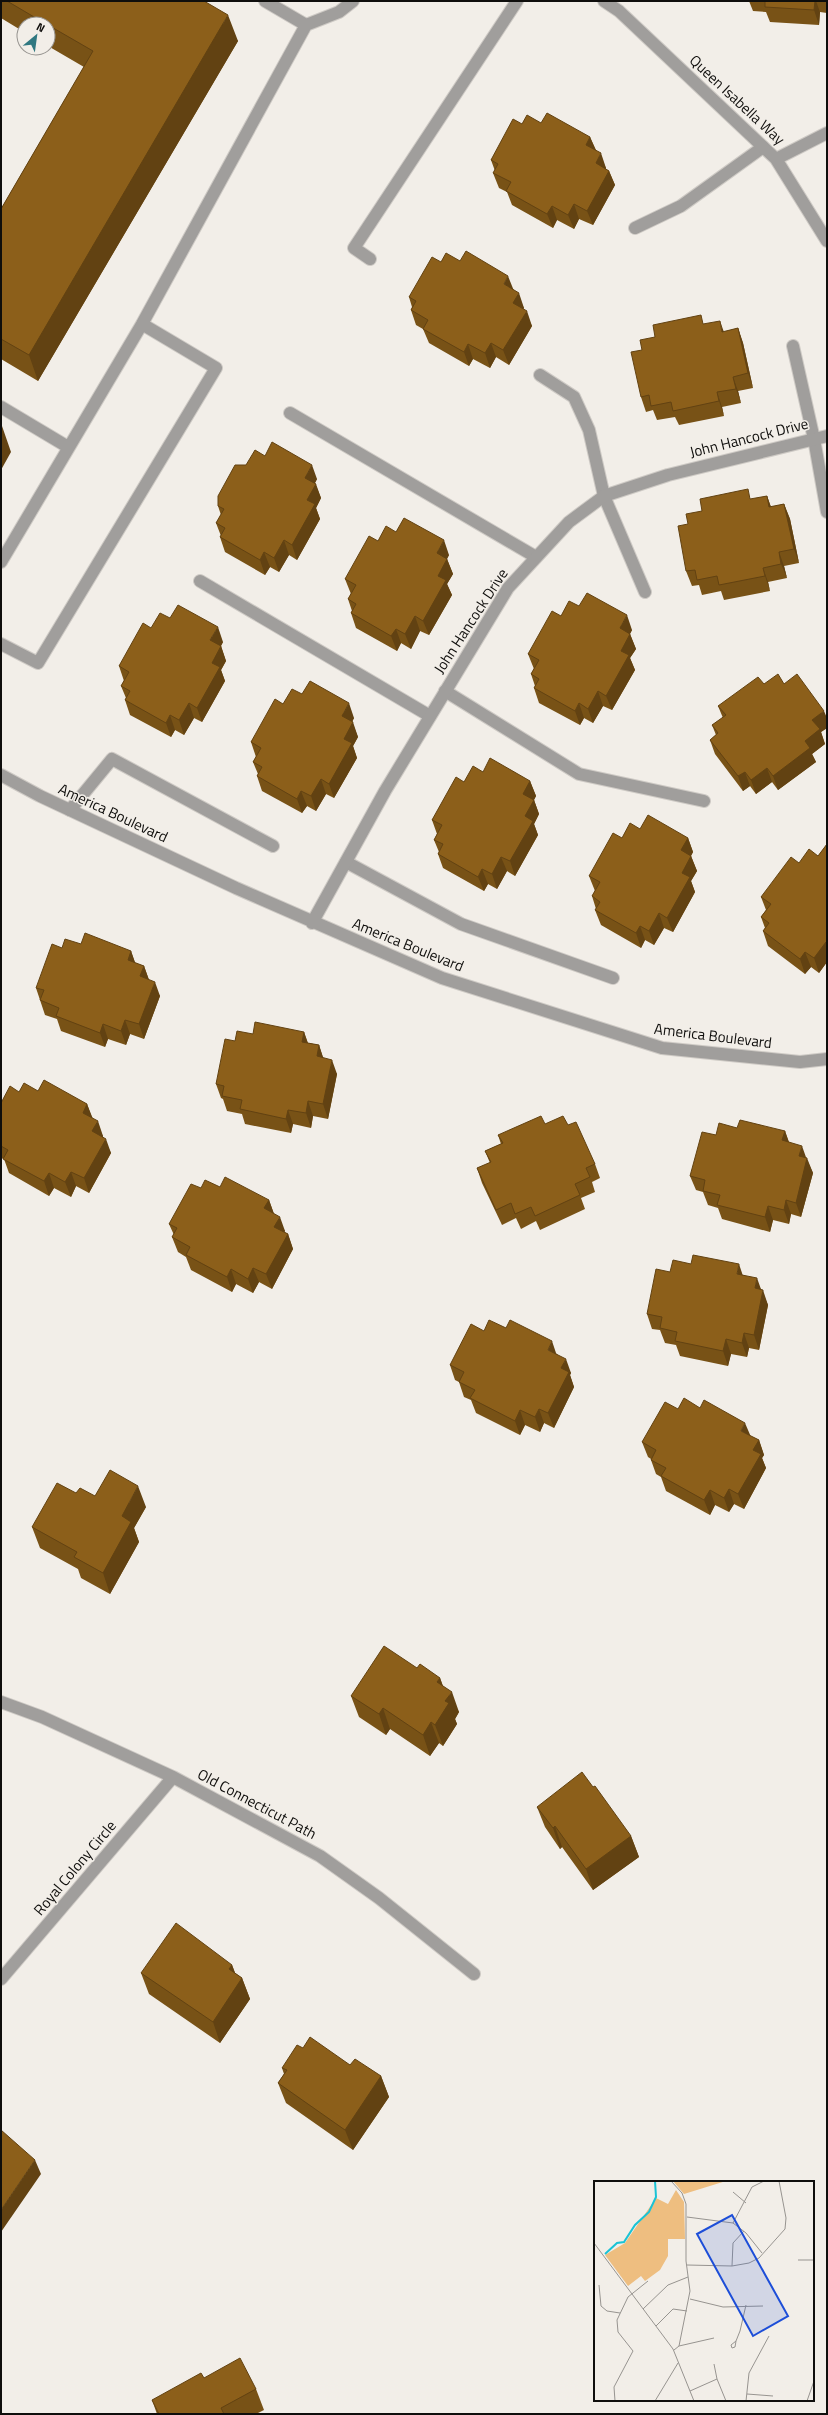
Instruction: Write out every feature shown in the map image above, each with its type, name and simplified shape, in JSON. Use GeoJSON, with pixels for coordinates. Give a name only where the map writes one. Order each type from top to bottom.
{"type":"FeatureCollection","features":[{"type":"Feature","properties":{"kind":"street"},"geometry":{"type":"LineString","coordinates":[[265,1],[306,25]]}},
{"type":"Feature","properties":{"kind":"street"},"geometry":{"type":"LineString","coordinates":[[1,562],[142,324],[306,25],[339,12],[354,1]]}},
{"type":"Feature","properties":{"kind":"street"},"geometry":{"type":"LineString","coordinates":[[370,259],[354,248],[517,1]]}},
{"type":"Feature","properties":{"kind":"street","name":"Queen Isabella Way"},"geometry":{"type":"LineString","coordinates":[[604,1],[619,11],[776,159],[827,241]]}},
{"type":"Feature","properties":{"kind":"street"},"geometry":{"type":"LineString","coordinates":[[776,159],[827,133]]}},
{"type":"Feature","properties":{"kind":"street"},"geometry":{"type":"LineString","coordinates":[[635,228],[681,206],[763,147]]}},
{"type":"Feature","properties":{"kind":"street"},"geometry":{"type":"LineString","coordinates":[[1,644],[38,663],[216,368],[142,324]]}},
{"type":"Feature","properties":{"kind":"street"},"geometry":{"type":"LineString","coordinates":[[793,346],[814,439],[827,512]]}},
{"type":"Feature","properties":{"kind":"street"},"geometry":{"type":"LineString","coordinates":[[540,375],[574,397],[589,430],[604,496],[645,592]]}},
{"type":"Feature","properties":{"kind":"street"},"geometry":{"type":"LineString","coordinates":[[1,407],[68,447]]}},
{"type":"Feature","properties":{"kind":"street"},"geometry":{"type":"LineString","coordinates":[[290,413],[536,557]]}},
{"type":"Feature","properties":{"kind":"street","name":"John Hancock Drive"},"geometry":{"type":"LineString","coordinates":[[312,923],[430,716],[508,588],[569,522],[604,496],[668,474],[827,436]]}},
{"type":"Feature","properties":{"kind":"street"},"geometry":{"type":"LineString","coordinates":[[200,581],[430,716]]}},
{"type":"Feature","properties":{"kind":"street"},"geometry":{"type":"LineString","coordinates":[[445,691],[579,774],[704,801]]}},
{"type":"Feature","properties":{"kind":"street"},"geometry":{"type":"LineString","coordinates":[[70,810],[112,759],[273,846]]}},
{"type":"Feature","properties":{"kind":"street","name":"America Boulevard"},"geometry":{"type":"LineString","coordinates":[[1,775],[70,810],[312,923],[442,978],[662,1048],[800,1062],[827,1059]]}},
{"type":"Feature","properties":{"kind":"street"},"geometry":{"type":"LineString","coordinates":[[346,862],[461,924],[613,978]]}},
{"type":"Feature","properties":{"kind":"street","name":"Old Connecticut Path"},"geometry":{"type":"LineString","coordinates":[[1,1702],[42,1718],[173,1777],[320,1856],[379,1898],[474,1974]]}},
{"type":"Feature","properties":{"kind":"street","name":"Royal Colony Circle"},"geometry":{"type":"LineString","coordinates":[[1,1979],[173,1777]]}},
{"type":"Feature","properties":{"kind":"building"},"geometry":{"type":"Polygon","coordinates":[[[7,1],[204,1],[228,15],[29,355],[1,339],[1,209],[93,51],[56,30],[56,16],[32,16],[7,1]]]}},
{"type":"Feature","properties":{"kind":"building"},"geometry":{"type":"Polygon","coordinates":[[[765,1],[815,1],[814,10],[765,7],[765,1]]]}},
{"type":"Feature","properties":{"kind":"building"},"geometry":{"type":"Polygon","coordinates":[[[547,113],[590,137],[586,145],[601,153],[596,163],[609,171],[587,211],[574,204],[568,215],[552,206],[547,214],[506,191],[511,182],[493,173],[498,164],[491,160],[513,119],[522,124],[527,115],[541,123],[547,113]]]}},
{"type":"Feature","properties":{"kind":"building"},"geometry":{"type":"Polygon","coordinates":[[[466,251],[508,276],[504,284],[519,293],[513,303],[527,311],[503,350],[491,343],[485,353],[468,344],[464,352],[423,329],[428,320],[411,310],[416,301],[409,297],[432,257],[441,262],[446,253],[460,261],[466,251]]]}},
{"type":"Feature","properties":{"kind":"building"},"geometry":{"type":"Polygon","coordinates":[[[701,315],[703,324],[720,321],[722,332],[738,328],[748,373],[733,377],[736,389],[717,392],[719,401],[673,411],[671,402],[651,406],[649,395],[641,397],[631,352],[642,350],[640,340],[655,337],[653,325],[701,315]]]}},
{"type":"Feature","properties":{"kind":"building"},"geometry":{"type":"Polygon","coordinates":[[[272,442],[312,465],[305,478],[316,484],[307,500],[315,504],[292,545],[284,540],[274,558],[264,552],[260,560],[220,537],[225,528],[216,523],[224,509],[218,506],[218,496],[235,465],[246,465],[255,450],[265,456],[272,442]]]}},
{"type":"Feature","properties":{"kind":"building"},"geometry":{"type":"Polygon","coordinates":[[[748,489],[750,499],[767,496],[769,507],[784,504],[794,549],[779,552],[781,564],[763,568],[765,576],[719,585],[717,576],[697,580],[695,570],[686,571],[678,526],[688,524],[686,514],[702,511],[700,499],[748,489]]]}},
{"type":"Feature","properties":{"kind":"building"},"geometry":{"type":"Polygon","coordinates":[[[404,518],[444,540],[437,553],[447,559],[438,576],[446,580],[423,621],[415,616],[405,634],[396,629],[391,636],[351,613],[356,604],[348,599],[356,585],[345,579],[369,536],[378,541],[386,526],[396,532],[404,518]]]}},
{"type":"Feature","properties":{"kind":"building"},"geometry":{"type":"Polygon","coordinates":[[[587,593],[627,615],[620,628],[630,634],[621,651],[629,655],[606,696],[598,691],[588,709],[579,703],[575,711],[534,688],[539,679],[531,674],[539,660],[528,654],[552,611],[561,616],[569,601],[579,606],[587,593]]]}},
{"type":"Feature","properties":{"kind":"building"},"geometry":{"type":"Polygon","coordinates":[[[178,605],[218,627],[210,640],[221,646],[212,663],[220,667],[197,708],[189,703],[179,720],[170,715],[166,723],[125,700],[130,691],[121,686],[129,672],[119,666],[143,623],[151,628],[160,613],[170,618],[178,605]]]}},
{"type":"Feature","properties":{"kind":"building"},"geometry":{"type":"Polygon","coordinates":[[[778,674],[784,684],[797,674],[824,711],[812,720],[820,729],[805,741],[810,748],[773,776],[767,768],[751,780],[745,772],[738,776],[710,740],[718,733],[712,725],[726,715],[718,706],[758,677],[764,684],[778,674]]]}},
{"type":"Feature","properties":{"kind":"building"},"geometry":{"type":"Polygon","coordinates":[[[310,681],[349,703],[342,716],[353,722],[344,739],[352,743],[329,784],[321,779],[311,796],[301,791],[297,799],[257,776],[262,767],[253,762],[261,748],[251,742],[275,699],[283,704],[292,689],[302,694],[310,681]]]}},
{"type":"Feature","properties":{"kind":"building"},"geometry":{"type":"Polygon","coordinates":[[[490,758],[530,781],[523,794],[534,800],[525,816],[533,821],[510,861],[501,857],[492,874],[482,869],[478,877],[438,854],[443,844],[434,840],[442,825],[432,820],[456,777],[464,782],[473,766],[483,772],[490,758]]]}},
{"type":"Feature","properties":{"kind":"building"},"geometry":{"type":"Polygon","coordinates":[[[648,815],[688,838],[681,850],[691,856],[682,873],[690,877],[667,918],[659,913],[649,931],[640,926],[636,933],[595,910],[600,902],[592,896],[600,882],[589,876],[613,833],[622,838],[630,823],[640,829],[648,815]]]}},
{"type":"Feature","properties":{"kind":"building"},"geometry":{"type":"Polygon","coordinates":[[[827,844],[827,943],[826,942],[814,958],[805,952],[800,959],[763,931],[769,923],[761,917],[771,904],[761,897],[791,857],[799,863],[809,849],[818,856],[827,844]]]}},
{"type":"Feature","properties":{"kind":"building"},"geometry":{"type":"Polygon","coordinates":[[[85,933],[131,951],[128,960],[144,966],[140,976],[155,982],[139,1024],[125,1020],[121,1031],[103,1024],[100,1033],[56,1016],[59,1008],[40,1000],[44,990],[36,988],[52,944],[62,948],[65,939],[81,944],[85,933]]]}},
{"type":"Feature","properties":{"kind":"building"},"geometry":{"type":"Polygon","coordinates":[[[255,1022],[304,1032],[302,1042],[319,1045],[317,1056],[332,1060],[323,1104],[308,1101],[306,1113],[288,1110],[286,1119],[240,1109],[242,1100],[222,1096],[224,1086],[216,1084],[225,1039],[235,1041],[237,1031],[253,1034],[255,1022]]]}},
{"type":"Feature","properties":{"kind":"building"},"geometry":{"type":"Polygon","coordinates":[[[44,1080],[87,1104],[83,1113],[98,1121],[92,1131],[106,1139],[84,1178],[71,1172],[65,1182],[49,1173],[44,1181],[3,1159],[8,1150],[1,1146],[1,1103],[10,1086],[19,1092],[24,1083],[38,1091],[44,1080]]]}},
{"type":"Feature","properties":{"kind":"building"},"geometry":{"type":"Polygon","coordinates":[[[541,1116],[545,1124],[563,1116],[568,1125],[576,1122],[595,1164],[586,1168],[590,1177],[575,1184],[580,1195],[535,1216],[531,1207],[515,1214],[511,1203],[496,1210],[477,1168],[491,1162],[485,1151],[503,1143],[498,1135],[541,1116]]]}},
{"type":"Feature","properties":{"kind":"building"},"geometry":{"type":"Polygon","coordinates":[[[740,1120],[785,1131],[782,1140],[802,1146],[799,1156],[807,1158],[796,1203],[786,1200],[784,1210],[768,1206],[765,1217],[717,1205],[720,1195],[703,1191],[705,1180],[690,1176],[702,1132],[716,1135],[719,1123],[737,1128],[740,1120]]]}},
{"type":"Feature","properties":{"kind":"building"},"geometry":{"type":"Polygon","coordinates":[[[225,1177],[269,1200],[264,1208],[280,1217],[274,1227],[288,1234],[266,1274],[253,1268],[248,1279],[231,1269],[227,1277],[186,1255],[190,1247],[172,1237],[177,1228],[169,1224],[191,1184],[201,1188],[205,1180],[220,1187],[225,1177]]]}},
{"type":"Feature","properties":{"kind":"building"},"geometry":{"type":"Polygon","coordinates":[[[693,1255],[739,1264],[737,1274],[757,1278],[755,1288],[763,1290],[754,1335],[744,1333],[742,1343],[726,1339],[723,1351],[675,1341],[677,1332],[660,1328],[662,1317],[647,1314],[656,1269],[670,1272],[673,1260],[691,1264],[693,1255]]]}},
{"type":"Feature","properties":{"kind":"building"},"geometry":{"type":"Polygon","coordinates":[[[489,1320],[506,1328],[510,1320],[552,1341],[548,1350],[566,1359],[561,1368],[569,1372],[548,1413],[539,1409],[535,1417],[520,1410],[515,1421],[470,1398],[475,1390],[459,1382],[464,1372],[450,1365],[471,1324],[484,1331],[489,1320]]]}},
{"type":"Feature","properties":{"kind":"building"},"geometry":{"type":"Polygon","coordinates":[[[684,1398],[700,1408],[704,1400],[745,1423],[741,1431],[759,1440],[753,1450],[761,1454],[738,1494],[729,1489],[724,1498],[710,1490],[704,1500],[661,1476],[666,1468],[651,1460],[656,1450],[642,1442],[665,1402],[678,1409],[684,1398]]]}},
{"type":"Feature","properties":{"kind":"building"},"geometry":{"type":"Polygon","coordinates":[[[110,1470],[138,1486],[122,1516],[131,1522],[103,1573],[74,1557],[77,1552],[32,1527],[57,1483],[76,1493],[80,1488],[95,1496],[110,1470]]]}},
{"type":"Feature","properties":{"kind":"building"},"geometry":{"type":"Polygon","coordinates":[[[384,1646],[417,1668],[420,1664],[440,1678],[437,1682],[452,1692],[445,1701],[449,1703],[435,1725],[431,1722],[423,1735],[383,1708],[379,1714],[351,1696],[384,1646]]]}},
{"type":"Feature","properties":{"kind":"building"},"geometry":{"type":"Polygon","coordinates":[[[582,1772],[593,1787],[595,1786],[631,1836],[586,1869],[555,1826],[553,1828],[537,1807],[582,1772]]]}},
{"type":"Feature","properties":{"kind":"building"},"geometry":{"type":"Polygon","coordinates":[[[176,1923],[232,1965],[229,1969],[242,1978],[213,2022],[141,1973],[176,1923]]]}},
{"type":"Feature","properties":{"kind":"building"},"geometry":{"type":"Polygon","coordinates":[[[310,2037],[350,2065],[355,2059],[381,2076],[345,2130],[278,2083],[287,2070],[282,2068],[297,2045],[303,2048],[310,2037]]]}},
{"type":"Feature","properties":{"kind":"building"},"geometry":{"type":"Polygon","coordinates":[[[1,2130],[35,2160],[1,2210],[1,2130]]]}},
{"type":"Feature","properties":{"kind":"building"},"geometry":{"type":"Polygon","coordinates":[[[240,2358],[256,2389],[221,2408],[224,2414],[159,2414],[152,2400],[201,2373],[204,2378],[240,2358]]]}}]}
